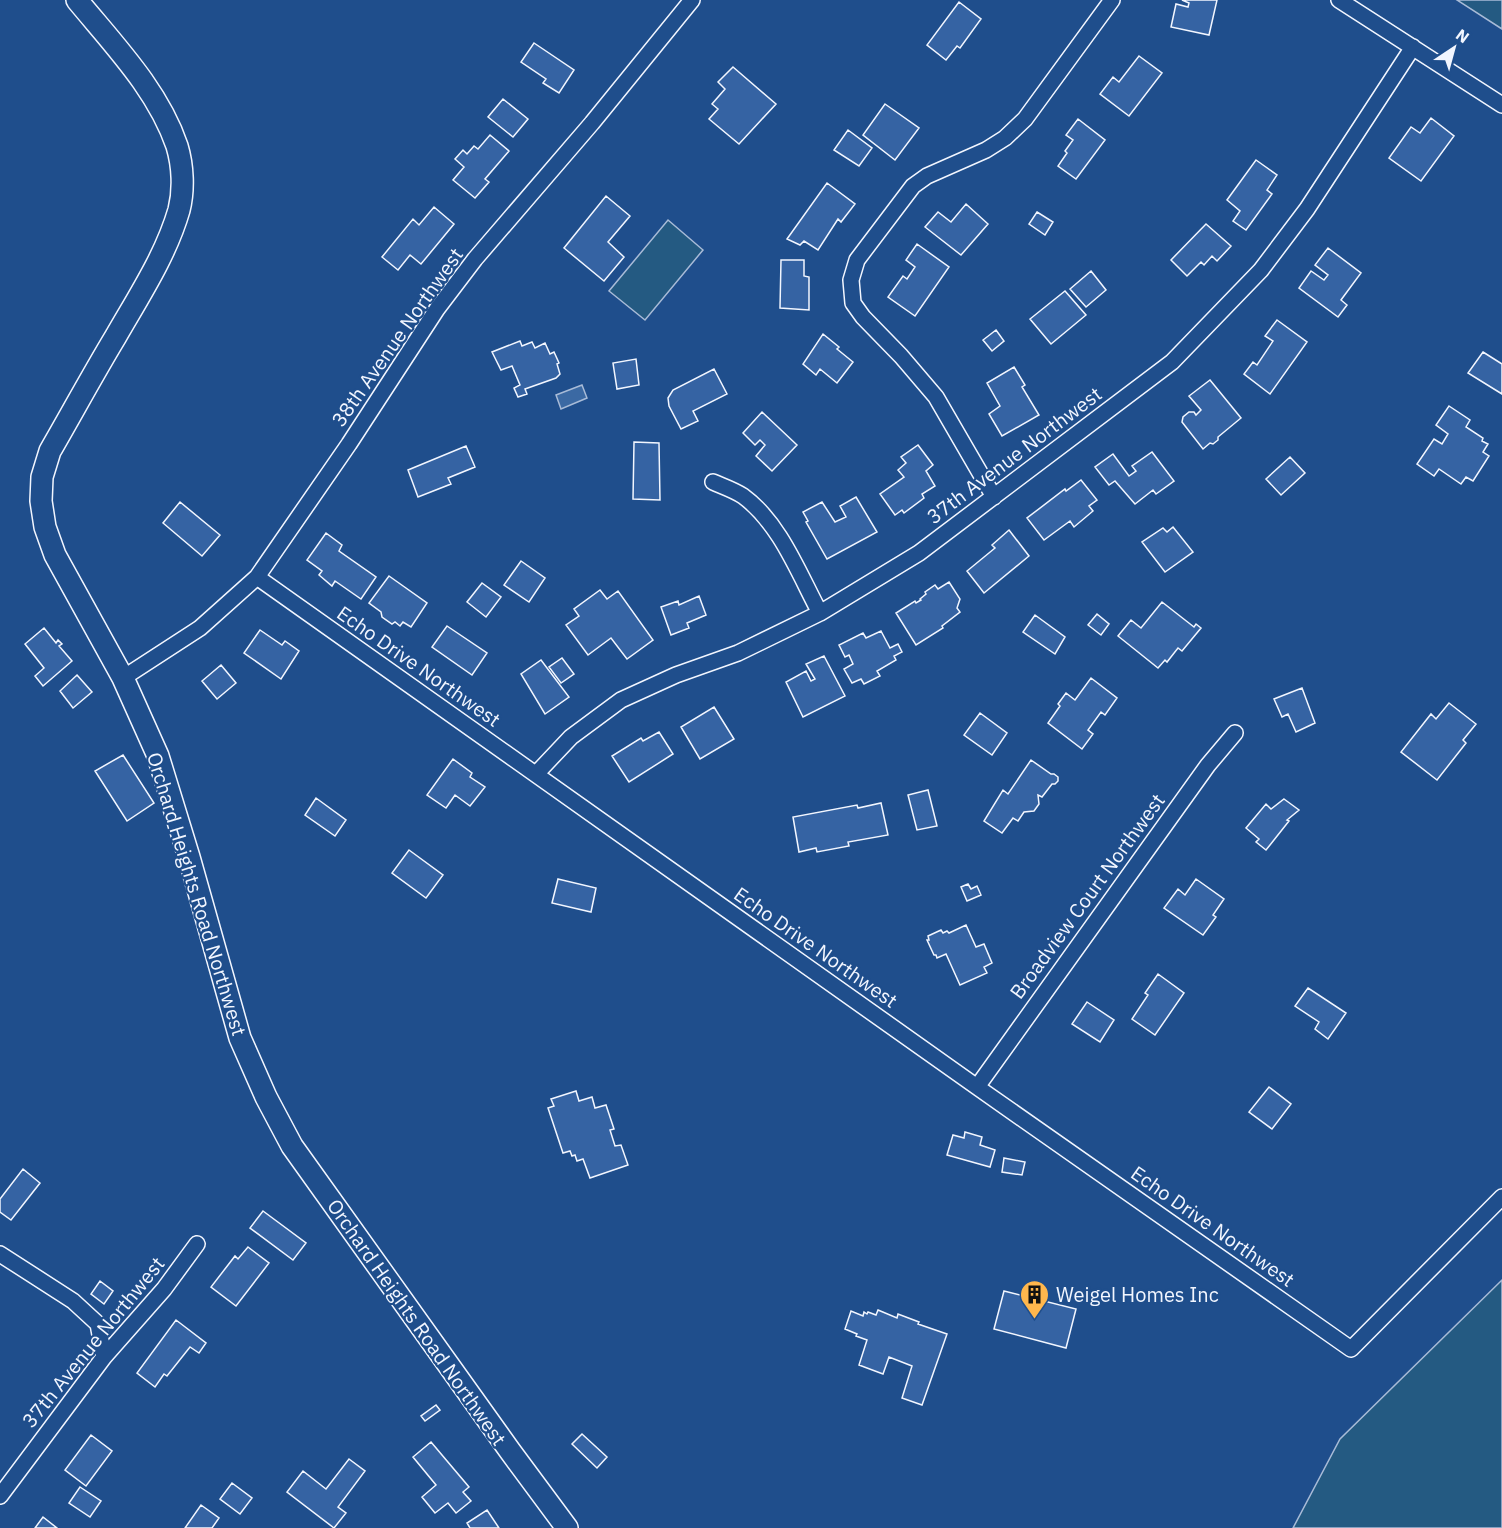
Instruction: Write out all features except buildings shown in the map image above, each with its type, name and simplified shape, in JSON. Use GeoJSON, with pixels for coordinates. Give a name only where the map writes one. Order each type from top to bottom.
{"type":"FeatureCollection","features":[{"type":"Feature","properties":{"kind":"street","name":"Orchard Heights Road Northwest"},"geometry":{"type":"LineString","coordinates":[[77,0],[141,78],[164,114],[177,148],[183,177],[179,208],[166,245],[50,452],[42,477],[41,501],[45,527],[55,555],[123,678],[158,756],[240,1038],[292,1146],[567,1528]]}},
{"type":"Feature","properties":{"kind":"street","name":"38th Avenue Northwest"},"geometry":{"type":"LineString","coordinates":[[123,678],[200,628],[257,578],[438,309],[475,259],[594,121],[692,0]]}},
{"type":"Feature","properties":{"kind":"street"},"geometry":{"type":"LineString","coordinates":[[994,497],[936,397],[902,356],[863,318],[853,303],[851,280],[857,260],[913,186],[927,176],[986,150],[1005,138],[1025,119],[1112,0]]}},
{"type":"Feature","properties":{"kind":"street"},"geometry":{"type":"LineString","coordinates":[[1339,0],[1502,105]]}},
{"type":"Feature","properties":{"kind":"street","name":"37th Avenue Northwest"},"geometry":{"type":"LineString","coordinates":[[536,774],[571,737],[621,700],[676,675],[738,653],[820,613],[919,553],[1172,362],[1253,278],[1307,209],[1413,47]]}},
{"type":"Feature","properties":{"kind":"street"},"geometry":{"type":"LineString","coordinates":[[713,482],[742,495],[764,516],[786,549],[820,613]]}},
{"type":"Feature","properties":{"kind":"street","name":"Echo Drive Northwest"},"geometry":{"type":"LineString","coordinates":[[257,578],[1352,1349],[1502,1197]]}},
{"type":"Feature","properties":{"kind":"street","name":"Broadview Court Northwest"},"geometry":{"type":"LineString","coordinates":[[977,1087],[1208,765],[1235,733]]}},
{"type":"Feature","properties":{"kind":"street","name":"37th Avenue Northwest"},"geometry":{"type":"LineString","coordinates":[[0,1496],[104,1357],[164,1289],[197,1244]]}},
{"type":"Feature","properties":{"kind":"street"},"geometry":{"type":"LineString","coordinates":[[0,1254],[73,1301],[98,1324],[104,1357]]}},
{"type":"Feature","properties":{"kind":"shaded area"},"geometry":{"type":"Polygon","coordinates":[[[1457,0],[1502,0],[1502,29],[1457,0]]]}},
{"type":"Feature","properties":{"kind":"shaded area"},"geometry":{"type":"Polygon","coordinates":[[[668,220],[703,250],[645,320],[609,291],[668,220]]]}},
{"type":"Feature","properties":{"kind":"shaded area"},"geometry":{"type":"Polygon","coordinates":[[[582,385],[587,398],[561,409],[556,395],[582,385]]]}},
{"type":"Feature","properties":{"kind":"shaded area"},"geometry":{"type":"Polygon","coordinates":[[[1502,1280],[1502,1528],[1293,1528],[1340,1439],[1502,1280]]]}},
{"type":"Feature","properties":{"kind":"place","name":"Weigel Homes Inc"},"geometry":{"type":"Point","coordinates":[1035,1320]}}]}
